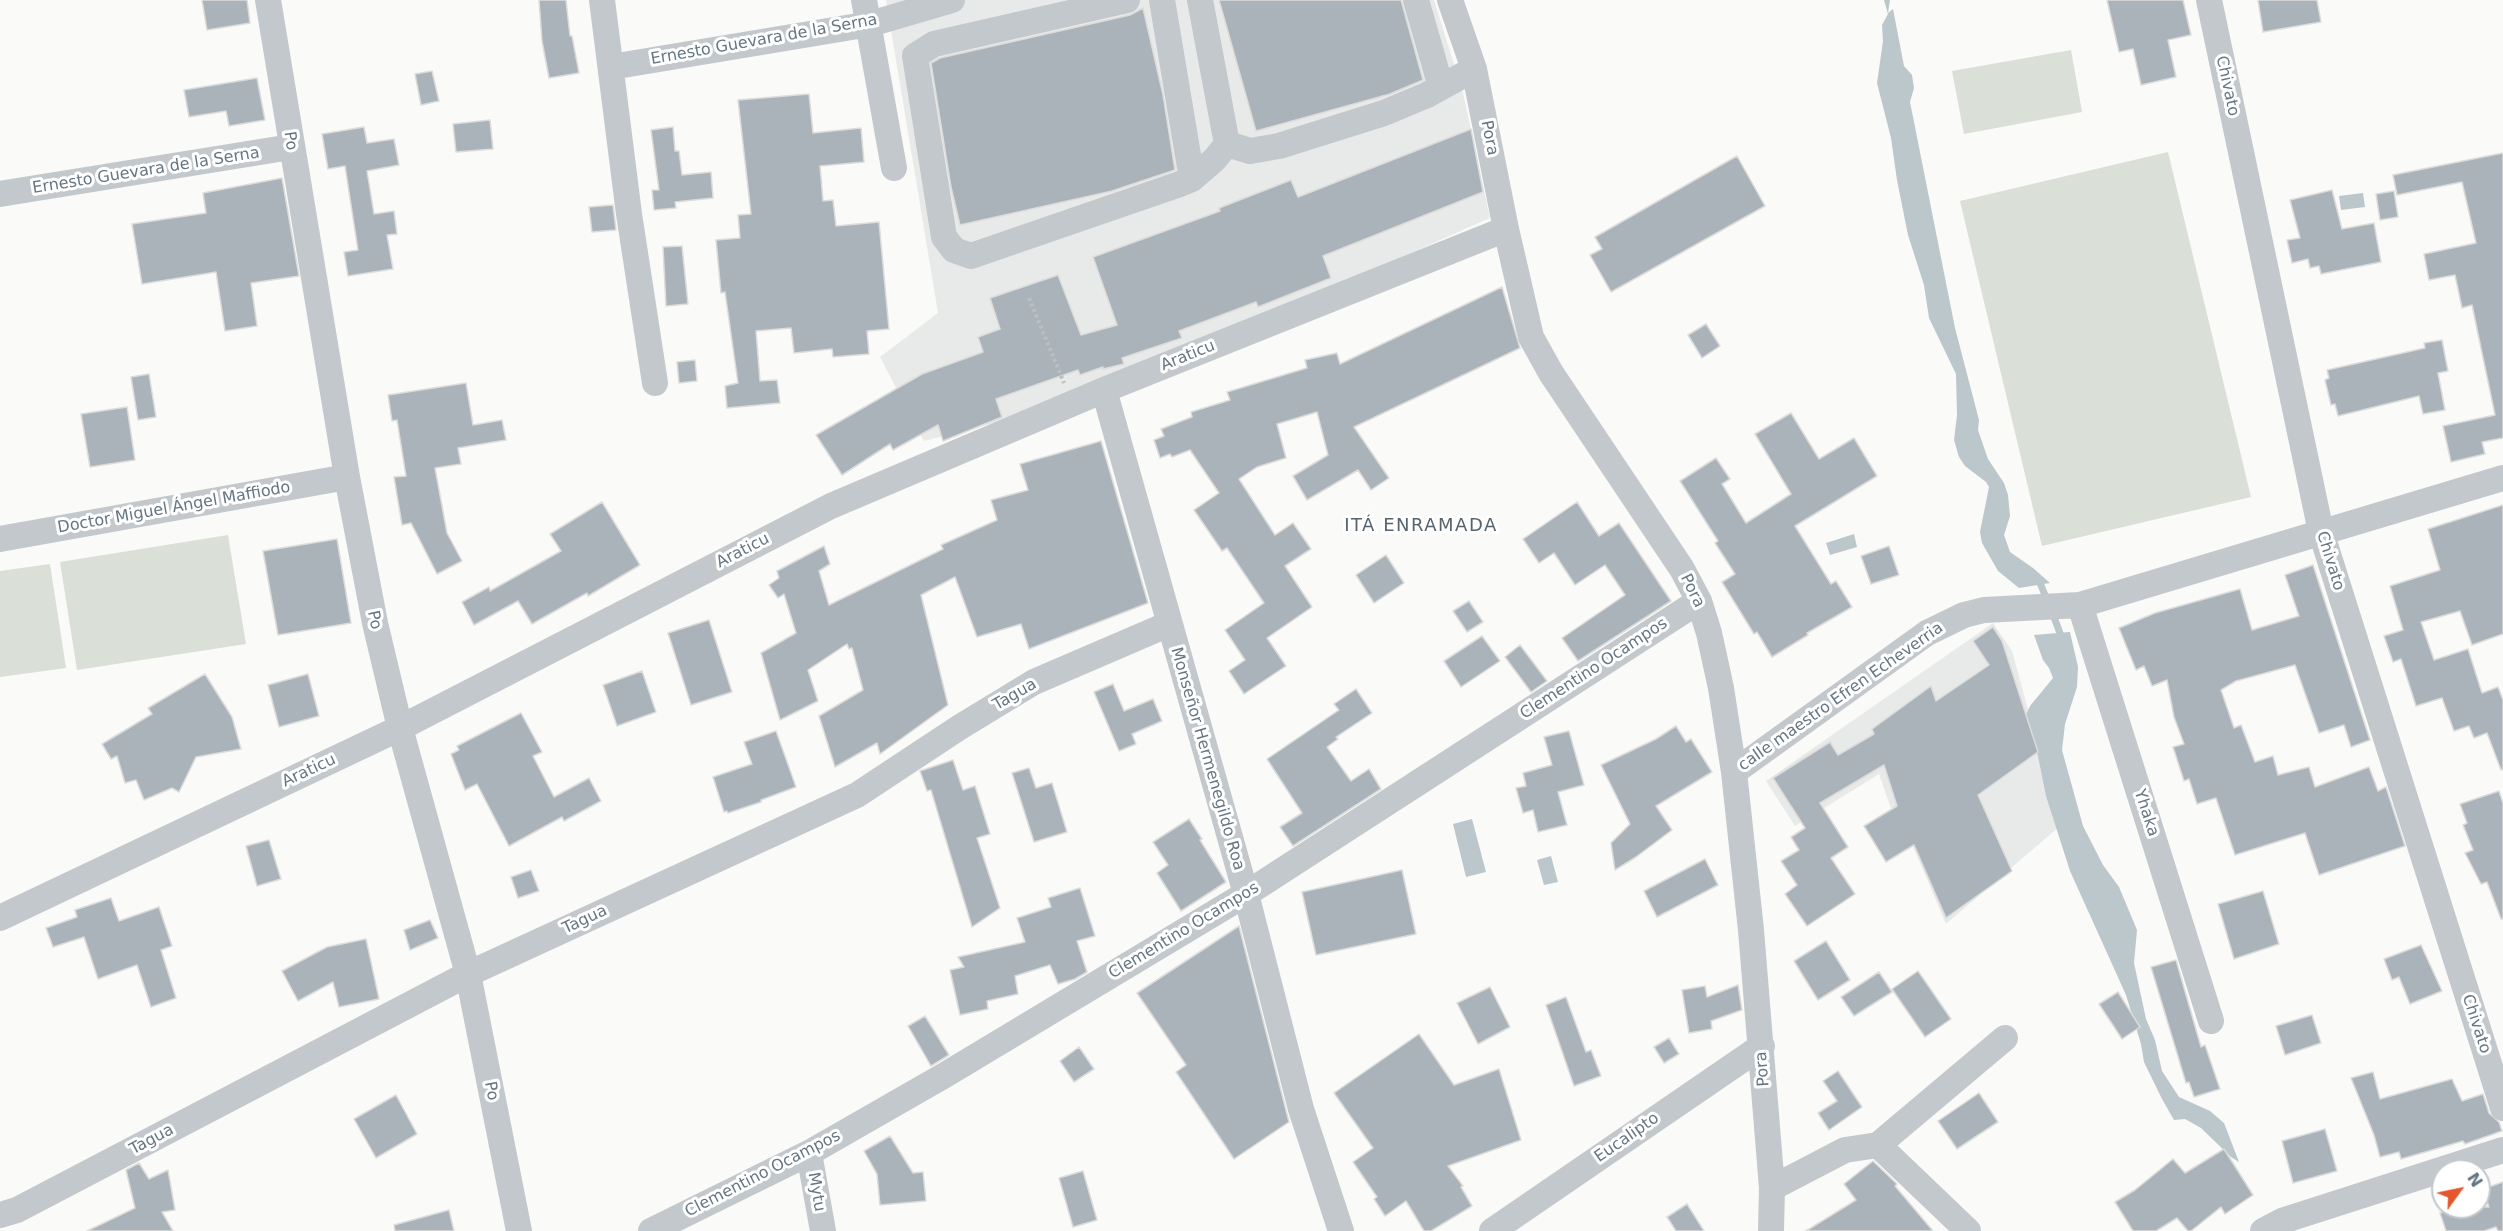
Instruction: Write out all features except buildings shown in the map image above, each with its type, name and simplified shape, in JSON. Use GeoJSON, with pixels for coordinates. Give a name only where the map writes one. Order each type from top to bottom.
{"type":"FeatureCollection","features":[{"type":"Feature","properties":{"kind":"street","name":"Po"},"geometry":{"type":"LineString","coordinates":[[268,0],[347,477],[375,623],[400,728],[468,975],[519,1231]]}},
{"type":"Feature","properties":{"kind":"street"},"geometry":{"type":"LineString","coordinates":[[602,0],[629,214],[655,383]]}},
{"type":"Feature","properties":{"kind":"street","name":"Ernesto Guevara de la Serna"},"geometry":{"type":"LineString","coordinates":[[611,67],[867,12],[952,0]]}},
{"type":"Feature","properties":{"kind":"street"},"geometry":{"type":"LineString","coordinates":[[1127,0],[934,44],[915,56],[944,237],[954,250],[971,256],[1192,179],[1215,159],[1227,144],[1200,0]]}},
{"type":"Feature","properties":{"kind":"street"},"geometry":{"type":"LineString","coordinates":[[1162,0],[1192,179]]}},
{"type":"Feature","properties":{"kind":"street"},"geometry":{"type":"LineString","coordinates":[[1416,0],[1441,87]]}},
{"type":"Feature","properties":{"kind":"street","name":"Pora"},"geometry":{"type":"LineString","coordinates":[[1450,0],[1474,69],[1506,229],[1532,338],[1551,373],[1682,569],[1700,601],[1721,688],[1734,772],[1762,1046],[1772,1188],[1771,1231]]}},
{"type":"Feature","properties":{"kind":"street","name":"Chivato"},"geometry":{"type":"LineString","coordinates":[[2209,0],[2321,532],[2503,1108]]}},
{"type":"Feature","properties":{"kind":"street"},"geometry":{"type":"LineString","coordinates":[[867,12],[894,168]]}},
{"type":"Feature","properties":{"kind":"street"},"geometry":{"type":"LineString","coordinates":[[1227,144],[1250,151],[1278,146],[1384,113],[1474,69]]}},
{"type":"Feature","properties":{"kind":"street","name":"Ernesto Guevara de la Serna"},"geometry":{"type":"LineString","coordinates":[[0,194],[291,147]]}},
{"type":"Feature","properties":{"kind":"street","name":"Araticu"},"geometry":{"type":"LineString","coordinates":[[0,918],[400,728],[831,506],[1104,390],[1506,229]]}},
{"type":"Feature","properties":{"kind":"street","name":"Monseñor Hermenegildo Roa"},"geometry":{"type":"LineString","coordinates":[[1104,390],[1246,894],[1301,1109],[1341,1231]]}},
{"type":"Feature","properties":{"kind":"street","name":"Doctor Miguel Ángel Maffiodo"},"geometry":{"type":"LineString","coordinates":[[0,539],[347,477]]}},
{"type":"Feature","properties":{"kind":"street","name":"calle maestro Efren Echeverria"},"geometry":{"type":"LineString","coordinates":[[1734,772],[1927,633],[1964,615],[1984,610],[2069,606],[2503,478]]}},
{"type":"Feature","properties":{"kind":"street","name":"Clementino Ocampos"},"geometry":{"type":"LineString","coordinates":[[651,1231],[809,1153],[945,1075],[1246,894],[1700,601]]}},
{"type":"Feature","properties":{"kind":"street","name":"Yhaka"},"geometry":{"type":"LineString","coordinates":[[2069,606],[2211,1021]]}},
{"type":"Feature","properties":{"kind":"street","name":"Tagua"},"geometry":{"type":"LineString","coordinates":[[0,1215],[17,1210],[468,975],[857,795],[960,727],[1034,682],[1169,624]]}},
{"type":"Feature","properties":{"kind":"street"},"geometry":{"type":"LineString","coordinates":[[1772,1188],[1845,1150],[1878,1145],[2005,1038]]}},
{"type":"Feature","properties":{"kind":"street","name":"Eucalipto"},"geometry":{"type":"LineString","coordinates":[[1492,1231],[1762,1046]]}},
{"type":"Feature","properties":{"kind":"street"},"geometry":{"type":"LineString","coordinates":[[1878,1145],[1968,1231]]}},
{"type":"Feature","properties":{"kind":"street"},"geometry":{"type":"LineString","coordinates":[[2263,1231],[2282,1221],[2503,1150]]}},
{"type":"Feature","properties":{"kind":"street","name":"Mytu"},"geometry":{"type":"LineString","coordinates":[[809,1153],[823,1231]]}},
{"type":"Feature","properties":{"kind":"path"},"geometry":{"type":"LineString","coordinates":[[1029,298],[1072,404]]}},
{"type":"Feature","properties":{"kind":"shaded area"},"geometry":{"type":"Polygon","coordinates":[[[886,0],[1434,0],[1463,93],[1490,218],[1072,403],[924,441],[880,357],[938,313],[886,0]]]}},
{"type":"Feature","properties":{"kind":"shaded area"},"geometry":{"type":"Polygon","coordinates":[[[1884,0],[1890,0],[1888,13],[1893,9],[1904,66],[1912,75],[1914,88],[1910,102],[1955,328],[1979,420],[1978,430],[1988,459],[2004,483],[2008,495],[2010,516],[2004,535],[2010,552],[2050,583],[2019,588],[1998,571],[1982,543],[1980,532],[1989,487],[1965,466],[1959,457],[1954,440],[1957,415],[1956,374],[1929,318],[1924,285],[1908,235],[1891,138],[1877,83],[1883,41],[1882,25],[1888,14],[1884,0]]]}},
{"type":"Feature","properties":{"kind":"shaded area"},"geometry":{"type":"Polygon","coordinates":[[[2071,50],[2082,112],[1964,134],[1952,71],[2071,50]]]}},
{"type":"Feature","properties":{"kind":"shaded area"},"geometry":{"type":"Polygon","coordinates":[[[2168,152],[2251,497],[2042,546],[1960,201],[2168,152]]]}},
{"type":"Feature","properties":{"kind":"shaded area"},"geometry":{"type":"Polygon","coordinates":[[[2363,193],[2365,207],[2341,210],[2339,196],[2363,193]]]}},
{"type":"Feature","properties":{"kind":"shaded area"},"geometry":{"type":"Polygon","coordinates":[[[1854,534],[1857,547],[1830,555],[1826,543],[1854,534]]]}},
{"type":"Feature","properties":{"kind":"shaded area"},"geometry":{"type":"Polygon","coordinates":[[[228,535],[246,644],[77,670],[60,562],[228,535]]]}},
{"type":"Feature","properties":{"kind":"shaded area"},"geometry":{"type":"Polygon","coordinates":[[[50,564],[66,668],[0,677],[0,571],[50,564]]]}},
{"type":"Feature","properties":{"kind":"shaded area"},"geometry":{"type":"Polygon","coordinates":[[[1993,623],[2012,651],[2060,826],[1946,924],[1913,846],[1905,849],[1879,774],[1795,826],[1766,781],[1993,623]]]}},
{"type":"Feature","properties":{"kind":"shaded area"},"geometry":{"type":"Polygon","coordinates":[[[2070,632],[2078,667],[2077,687],[2065,724],[2062,750],[2083,826],[2103,865],[2119,887],[2137,930],[2134,963],[2146,1019],[2155,1040],[2162,1071],[2179,1097],[2210,1111],[2224,1123],[2239,1162],[2201,1128],[2185,1119],[2174,1120],[2162,1099],[2144,1062],[2126,995],[2070,871],[2046,796],[2038,756],[2024,719],[2030,706],[2053,678],[2043,660],[2034,635],[2070,632]]]}},
{"type":"Feature","properties":{"kind":"shaded area"},"geometry":{"type":"Polygon","coordinates":[[[1472,819],[1486,872],[1466,877],[1453,824],[1472,819]]]}},
{"type":"Feature","properties":{"kind":"shaded area"},"geometry":{"type":"Polygon","coordinates":[[[1551,856],[1558,882],[1544,885],[1537,860],[1551,856]]]}},
{"type":"Feature","properties":{"kind":"waterway"},"geometry":{"type":"LineString","coordinates":[[2035,578],[2040,583],[2048,602]]}},
{"type":"Feature","properties":{"kind":"waterway"},"geometry":{"type":"LineString","coordinates":[[2052,612],[2063,641]]}},
{"type":"Feature","properties":{"kind":"district","name":"ITÁ ENRAMADA"},"geometry":{"type":"Point","coordinates":[1421,526]}}]}
